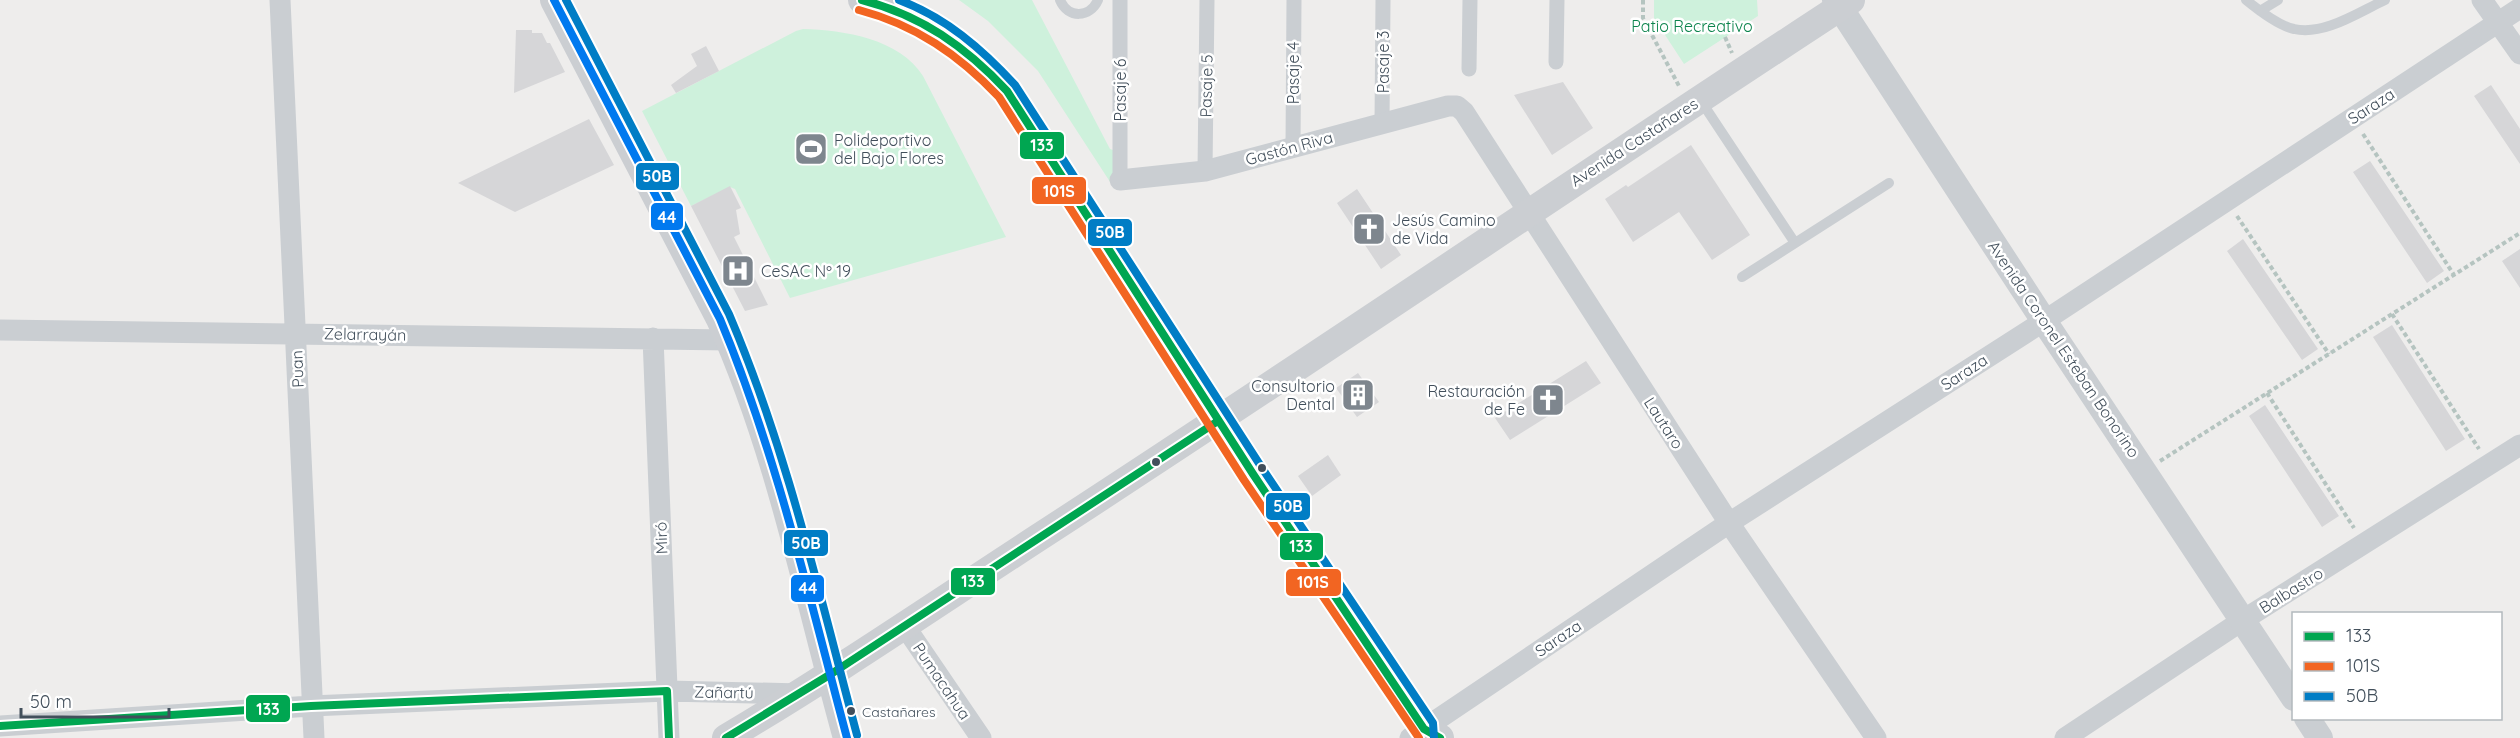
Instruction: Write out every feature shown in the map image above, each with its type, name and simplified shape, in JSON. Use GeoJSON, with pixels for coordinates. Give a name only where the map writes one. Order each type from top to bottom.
{"type":"FeatureCollection","features":[{"type":"Feature","properties":{"kind":"main road"},"geometry":{"type":"LineString","coordinates":[[554,0],[729,340],[788,508],[847,738]]}},
{"type":"Feature","properties":{"kind":"main road"},"geometry":{"type":"LineString","coordinates":[[862,0],[912,15],[937,29],[987,68],[1007,91],[1218,421],[1424,736]]}},
{"type":"Feature","properties":{"kind":"main road","name":"Avenida Castañares"},"geometry":{"type":"LineString","coordinates":[[726,738],[801,694],[1218,421],[1842,2]]}},
{"type":"Feature","properties":{"kind":"street","name":"Puan"},"geometry":{"type":"LineString","coordinates":[[280,0],[314,738]]}},
{"type":"Feature","properties":{"kind":"street","name":"Pasaje 6"},"geometry":{"type":"LineString","coordinates":[[1120,0],[1120,180]]}},
{"type":"Feature","properties":{"kind":"street","name":"Pasaje 5"},"geometry":{"type":"LineString","coordinates":[[1205,171],[1207,0]]}},
{"type":"Feature","properties":{"kind":"street","name":"Pasaje 4"},"geometry":{"type":"LineString","coordinates":[[1293,146],[1294,0]]}},
{"type":"Feature","properties":{"kind":"street","name":"Pasaje 3"},"geometry":{"type":"LineString","coordinates":[[1382,124],[1383,0]]}},
{"type":"Feature","properties":{"kind":"street"},"geometry":{"type":"LineString","coordinates":[[1469,69],[1470,0]]}},
{"type":"Feature","properties":{"kind":"street"},"geometry":{"type":"LineString","coordinates":[[1556,62],[1557,0]]}},
{"type":"Feature","properties":{"kind":"street"},"geometry":{"type":"LineString","coordinates":[[2482,0],[2520,54]]}},
{"type":"Feature","properties":{"kind":"street","name":"Avenida Coronel Esteban Bonorino"},"geometry":{"type":"LineString","coordinates":[[1842,2],[2044,321],[2292,695]]}},
{"type":"Feature","properties":{"kind":"street","name":"Saraza"},"geometry":{"type":"LineString","coordinates":[[1424,736],[1729,523],[2044,321],[2520,8]]}},
{"type":"Feature","properties":{"kind":"street","name":"Gastón Riva"},"geometry":{"type":"LineString","coordinates":[[1120,180],[1205,171],[1293,146],[1448,106],[1456,106]]}},
{"type":"Feature","properties":{"kind":"street","name":"Lautaro"},"geometry":{"type":"LineString","coordinates":[[1456,106],[1464,112],[1729,523],[1876,738]]}},
{"type":"Feature","properties":{"kind":"street","name":"Zelarrayán"},"geometry":{"type":"LineString","coordinates":[[0,330],[729,340]]}},
{"type":"Feature","properties":{"kind":"street","name":"Miró"},"geometry":{"type":"LineString","coordinates":[[653,338],[669,738]]}},
{"type":"Feature","properties":{"kind":"street","name":"Balbastro"},"geometry":{"type":"LineString","coordinates":[[2065,738],[2243,620],[2520,445]]}},
{"type":"Feature","properties":{"kind":"street","name":"Pumacahua"},"geometry":{"type":"LineString","coordinates":[[904,625],[981,738]]}},
{"type":"Feature","properties":{"kind":"street","name":"Zañartú"},"geometry":{"type":"LineString","coordinates":[[0,726],[311,706],[667,691],[801,694]]}},
{"type":"Feature","properties":{"kind":"street"},"geometry":{"type":"LineString","coordinates":[[2308,720],[2320,738]]}},
{"type":"Feature","properties":{"kind":"lane"},"geometry":{"type":"LineString","coordinates":[[1060,0],[1066,10],[1078,15],[1090,11],[1098,2]]}},
{"type":"Feature","properties":{"kind":"lane"},"geometry":{"type":"LineString","coordinates":[[2246,0],[2260,11],[2293,29],[2321,29],[2385,0]]}},
{"type":"Feature","properties":{"kind":"lane"},"geometry":{"type":"LineString","coordinates":[[2260,11],[2278,0]]}},
{"type":"Feature","properties":{"kind":"lane"},"geometry":{"type":"LineString","coordinates":[[1694,101],[1795,243]]}},
{"type":"Feature","properties":{"kind":"lane"},"geometry":{"type":"LineString","coordinates":[[1742,277],[1889,183]]}},
{"type":"Feature","properties":{"kind":"path"},"geometry":{"type":"LineString","coordinates":[[1643,0],[1643,18],[1694,101]]}},
{"type":"Feature","properties":{"kind":"path"},"geometry":{"type":"LineString","coordinates":[[2353,118],[2454,275]]}},
{"type":"Feature","properties":{"kind":"path"},"geometry":{"type":"LineString","coordinates":[[2227,200],[2329,354]]}},
{"type":"Feature","properties":{"kind":"path"},"geometry":{"type":"LineString","coordinates":[[2145,471],[2519,235]]}},
{"type":"Feature","properties":{"kind":"path"},"geometry":{"type":"LineString","coordinates":[[2392,314],[2489,465]]}},
{"type":"Feature","properties":{"kind":"path"},"geometry":{"type":"LineString","coordinates":[[2267,393],[2364,544]]}},
{"type":"Feature","properties":{"kind":"green space"},"geometry":{"type":"Polygon","coordinates":[[[959,0],[1032,0],[1110,149],[1116,151],[1114,188],[1038,71],[988,21],[959,0]]]}},
{"type":"Feature","properties":{"kind":"green space","name":"Patio Recreativo"},"geometry":{"type":"Polygon","coordinates":[[[1654,0],[1757,0],[1758,16],[1684,64],[1654,18],[1654,0]]]}},
{"type":"Feature","properties":{"kind":"green space","name":"Polideportivo del Bajo Flores"},"geometry":{"type":"Polygon","coordinates":[[[803,29],[836,32],[870,39],[886,45],[913,63],[923,76],[1006,237],[790,298],[735,189],[730,187],[691,206],[642,111],[803,29]]]}},
{"type":"Feature","properties":{"kind":"building"},"geometry":{"type":"Polygon","coordinates":[[[516,30],[532,30],[532,33],[542,33],[547,43],[550,43],[565,72],[514,93],[516,30]]]}},
{"type":"Feature","properties":{"kind":"building"},"geometry":{"type":"Polygon","coordinates":[[[706,46],[719,71],[676,93],[671,85],[697,66],[691,54],[706,46]]]}},
{"type":"Feature","properties":{"kind":"building"},"geometry":{"type":"Polygon","coordinates":[[[1563,82],[1593,128],[1552,155],[1514,95],[1563,82]]]}},
{"type":"Feature","properties":{"kind":"building"},"geometry":{"type":"Polygon","coordinates":[[[2491,85],[2520,129],[2520,164],[2474,96],[2491,85]]]}},
{"type":"Feature","properties":{"kind":"building"},"geometry":{"type":"Polygon","coordinates":[[[589,119],[614,165],[515,212],[458,183],[589,119]]]}},
{"type":"Feature","properties":{"kind":"building"},"geometry":{"type":"Polygon","coordinates":[[[1691,145],[1750,235],[1712,260],[1679,212],[1633,242],[1605,199],[1626,185],[1628,187],[1691,145]]]}},
{"type":"Feature","properties":{"kind":"building"},"geometry":{"type":"Polygon","coordinates":[[[2370,161],[2444,271],[2427,283],[2353,172],[2370,161]]]}},
{"type":"Feature","properties":{"kind":"building","name":"CeSAC Nº 19"},"geometry":{"type":"Polygon","coordinates":[[[730,186],[741,208],[736,210],[740,234],[734,237],[768,305],[745,311],[691,206],[730,186]]]}},
{"type":"Feature","properties":{"kind":"building","name":"Jesús Camino de Vida"},"geometry":{"type":"Polygon","coordinates":[[[1357,189],[1401,255],[1381,269],[1337,203],[1357,189]]]}},
{"type":"Feature","properties":{"kind":"building"},"geometry":{"type":"Polygon","coordinates":[[[2243,239],[2318,349],[2302,360],[2227,251],[2243,239]]]}},
{"type":"Feature","properties":{"kind":"building"},"geometry":{"type":"Polygon","coordinates":[[[2520,249],[2520,288],[2502,261],[2520,249]]]}},
{"type":"Feature","properties":{"kind":"building"},"geometry":{"type":"Polygon","coordinates":[[[2392,325],[2465,439],[2446,451],[2373,337],[2392,325]]]}},
{"type":"Feature","properties":{"kind":"building","name":"Restauración de Fe"},"geometry":{"type":"Polygon","coordinates":[[[1586,361],[1601,383],[1510,440],[1495,418],[1586,361]]]}},
{"type":"Feature","properties":{"kind":"building","name":"Consultorio Dental"},"geometry":{"type":"Polygon","coordinates":[[[1358,373],[1379,402],[1357,417],[1336,388],[1358,373]]]}},
{"type":"Feature","properties":{"kind":"building"},"geometry":{"type":"Polygon","coordinates":[[[2265,405],[2339,516],[2322,527],[2249,416],[2265,405]]]}},
{"type":"Feature","properties":{"kind":"building"},"geometry":{"type":"Polygon","coordinates":[[[1328,455],[1341,475],[1312,496],[1298,476],[1328,455]]]}},
{"type":"Feature","properties":{"kind":"transit line","name":"44"},"geometry":{"type":"LineString","coordinates":[[554,0],[720,319],[759,422],[775,474],[847,738]]}},
{"type":"Feature","properties":{"kind":"transit line","name":"50B"},"geometry":{"type":"LineString","coordinates":[[566,0],[729,314],[750,365],[785,470],[857,735]]}},
{"type":"Feature","properties":{"kind":"transit line","name":"133"},"geometry":{"type":"LineString","coordinates":[[862,0],[904,14],[941,35],[975,60],[1007,91],[1253,474],[1424,729],[1440,738]]}},
{"type":"Feature","properties":{"kind":"transit line","name":"50B"},"geometry":{"type":"LineString","coordinates":[[899,0],[932,15],[962,35],[1015,85],[1262,468],[1433,723],[1434,738]]}},
{"type":"Feature","properties":{"kind":"transit line","name":"101S"},"geometry":{"type":"LineString","coordinates":[[859,10],[899,24],[935,43],[968,68],[999,97],[1244,480],[1419,738]]}},
{"type":"Feature","properties":{"kind":"transit line","name":"133"},"geometry":{"type":"LineString","coordinates":[[726,738],[831,674],[1218,421]]}},
{"type":"Feature","properties":{"kind":"transit line","name":"133"},"geometry":{"type":"LineString","coordinates":[[0,726],[311,706],[667,691],[669,738]]}},
{"type":"Feature","properties":{"kind":"place","name":"Polideportivo del Bajo Flores"},"geometry":{"type":"Point","coordinates":[811,149]}},
{"type":"Feature","properties":{"kind":"place","name":"Jesús Camino de Vida"},"geometry":{"type":"Point","coordinates":[1369,229]}},
{"type":"Feature","properties":{"kind":"place","name":"CeSAC Nº 19"},"geometry":{"type":"Point","coordinates":[738,271]}},
{"type":"Feature","properties":{"kind":"place","name":"Consultorio Dental"},"geometry":{"type":"Point","coordinates":[1358,395]}},
{"type":"Feature","properties":{"kind":"place","name":"Restauración de Fe"},"geometry":{"type":"Point","coordinates":[1548,400]}},
{"type":"Feature","properties":{"kind":"place","name":"Castañares"},"geometry":{"type":"Point","coordinates":[851,711]}}]}
